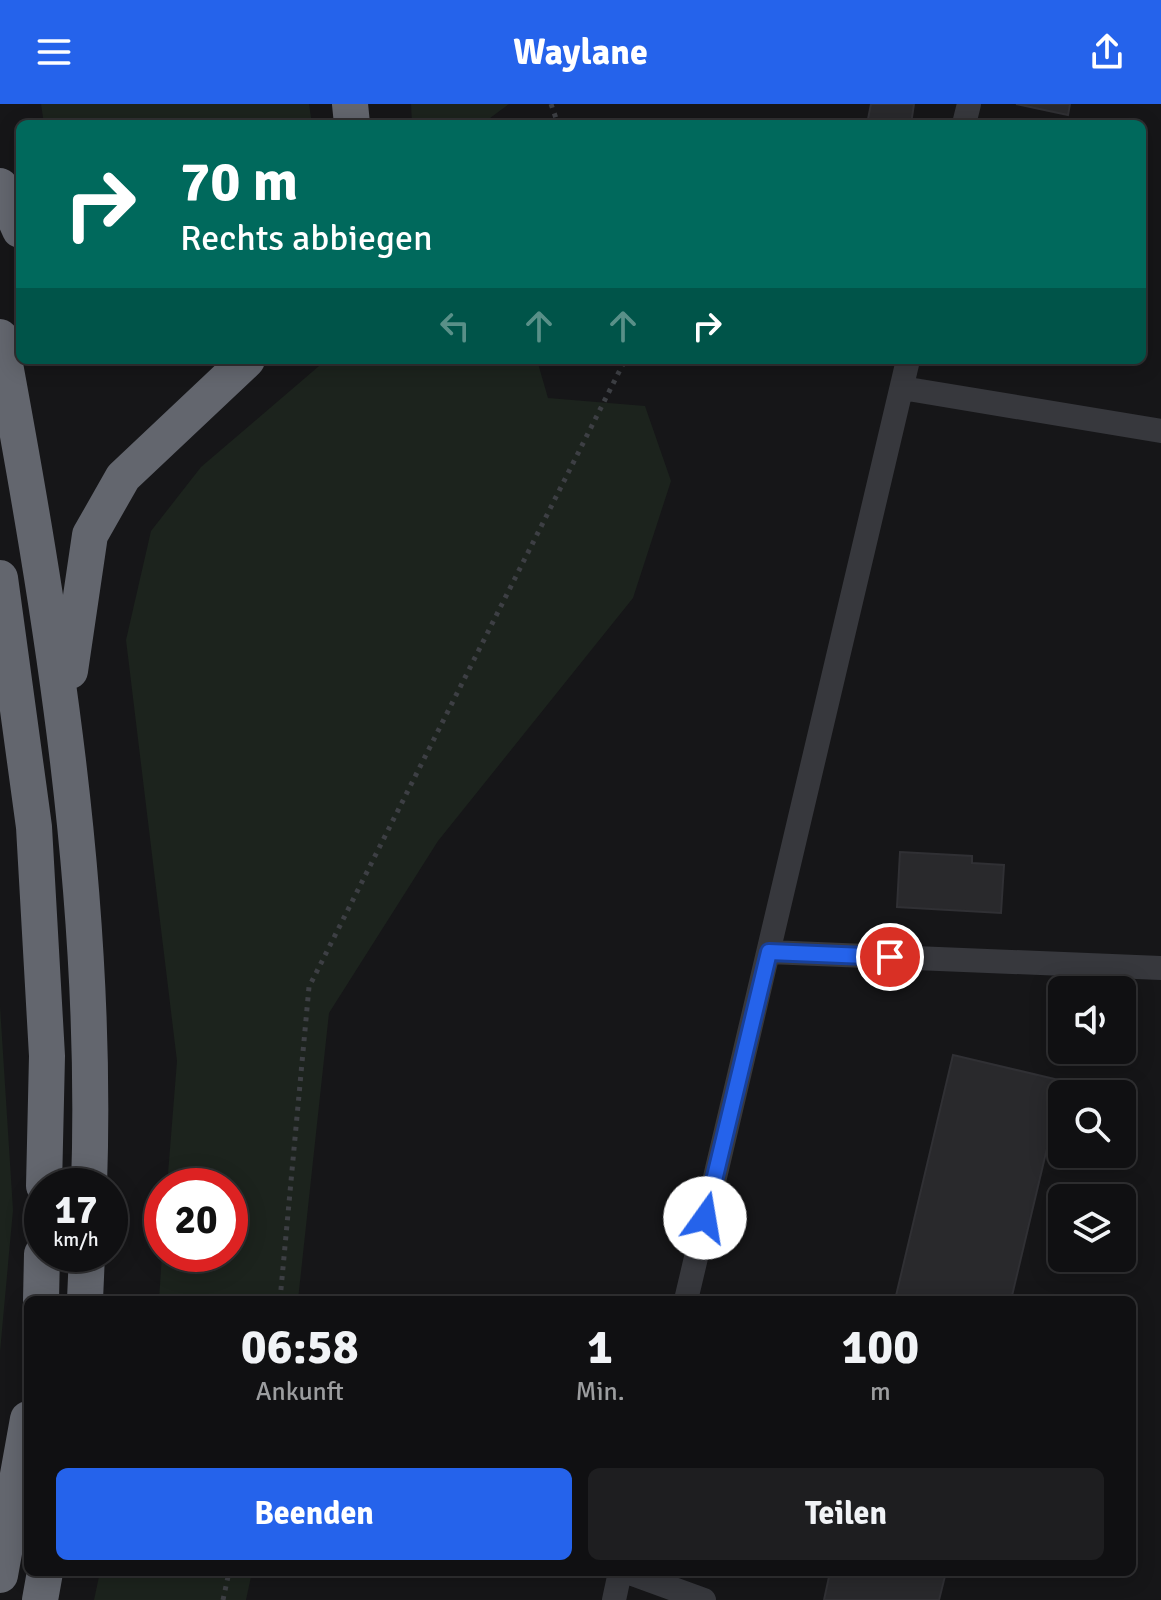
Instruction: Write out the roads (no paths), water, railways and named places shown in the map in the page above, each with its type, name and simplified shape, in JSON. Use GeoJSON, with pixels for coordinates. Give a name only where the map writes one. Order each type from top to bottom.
{"type":"FeatureCollection","features":[{"type":"Feature","properties":{"kind":"highway"},"geometry":{"type":"LineString","coordinates":[[0,186],[16,221]]}},
{"type":"Feature","properties":{"kind":"highway"},"geometry":{"type":"LineString","coordinates":[[0,337],[65,724],[84,904],[92,1104],[90,1168]]}},
{"type":"Feature","properties":{"kind":"highway"},"geometry":{"type":"LineString","coordinates":[[65,724],[76,620],[90,535],[123,477],[243,364]]}},
{"type":"Feature","properties":{"kind":"highway"},"geometry":{"type":"LineString","coordinates":[[0,578],[34,827],[47,1056],[44,1168]]}},
{"type":"Feature","properties":{"kind":"highway"},"geometry":{"type":"LineString","coordinates":[[41,1296],[42,1272]]}},
{"type":"Feature","properties":{"kind":"highway"},"geometry":{"type":"LineString","coordinates":[[85,1296],[86,1272]]}},
{"type":"Feature","properties":{"kind":"highway"},"geometry":{"type":"LineString","coordinates":[[0,1575],[24,1441]]}},
{"type":"Feature","properties":{"kind":"highway"},"geometry":{"type":"LineString","coordinates":[[40,1600],[44,1576]]}},
{"type":"Feature","properties":{"kind":"lane"},"geometry":{"type":"LineString","coordinates":[[687,1296],[907,364]]}},
{"type":"Feature","properties":{"kind":"lane"},"geometry":{"type":"LineString","coordinates":[[902,388],[1161,431]]}},
{"type":"Feature","properties":{"kind":"lane"},"geometry":{"type":"LineString","coordinates":[[769,952],[1161,968]]}},
{"type":"Feature","properties":{"kind":"lane"},"geometry":{"type":"LineString","coordinates":[[614,1600],[619,1576]]}},
{"type":"Feature","properties":{"kind":"lane"},"geometry":{"type":"LineString","coordinates":[[638,1576],[704,1600]]}}]}
